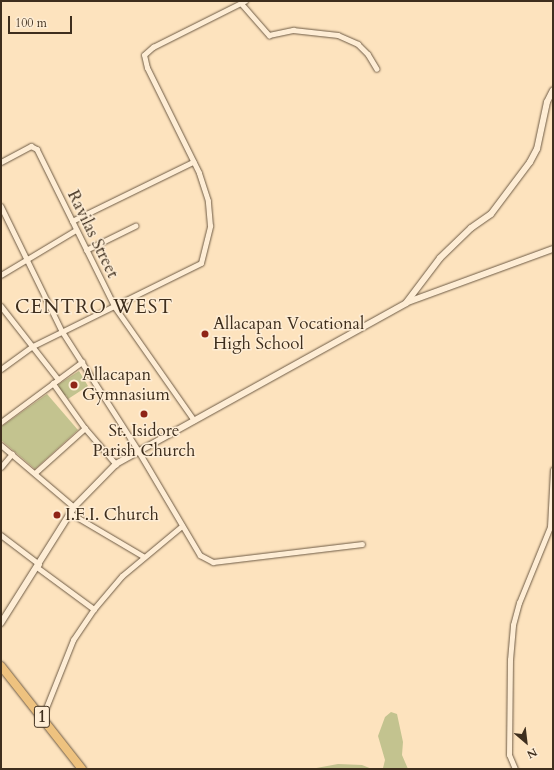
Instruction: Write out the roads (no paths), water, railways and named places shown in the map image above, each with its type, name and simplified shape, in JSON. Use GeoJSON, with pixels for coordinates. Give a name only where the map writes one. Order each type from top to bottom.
{"type":"FeatureCollection","features":[{"type":"Feature","properties":{"kind":"highway","name":"1"},"geometry":{"type":"LineString","coordinates":[[1,666],[82,769]]}},
{"type":"Feature","properties":{"kind":"main road"},"geometry":{"type":"LineString","coordinates":[[406,303],[440,258],[471,228],[491,214],[530,162],[537,149],[547,102],[553,90]]}},
{"type":"Feature","properties":{"kind":"main road"},"geometry":{"type":"LineString","coordinates":[[1,623],[74,507],[116,464],[138,450],[406,303],[553,248]]}},
{"type":"Feature","properties":{"kind":"street"},"geometry":{"type":"LineString","coordinates":[[1,369],[32,346],[115,308],[201,263],[210,226],[210,211],[199,173],[147,68],[144,55],[152,47],[243,2],[269,35],[293,30],[338,36],[358,44],[368,54],[377,69]]}},
{"type":"Feature","properties":{"kind":"street","name":"Ravilas Street"},"geometry":{"type":"LineString","coordinates":[[1,162],[33,146],[37,149],[115,308],[194,420]]}},
{"type":"Feature","properties":{"kind":"street"},"geometry":{"type":"LineString","coordinates":[[72,221],[193,162]]}},
{"type":"Feature","properties":{"kind":"street"},"geometry":{"type":"LineString","coordinates":[[1,206],[26,261],[62,331],[138,450],[195,551],[213,562],[362,544]]}},
{"type":"Feature","properties":{"kind":"street"},"geometry":{"type":"LineString","coordinates":[[86,250],[135,226]]}},
{"type":"Feature","properties":{"kind":"street"},"geometry":{"type":"LineString","coordinates":[[1,275],[76,230]]}},
{"type":"Feature","properties":{"kind":"street"},"geometry":{"type":"LineString","coordinates":[[1,306],[58,379]]}},
{"type":"Feature","properties":{"kind":"street"},"geometry":{"type":"LineString","coordinates":[[1,422],[82,362]]}},
{"type":"Feature","properties":{"kind":"street"},"geometry":{"type":"LineString","coordinates":[[53,383],[85,428],[116,464]]}},
{"type":"Feature","properties":{"kind":"street"},"geometry":{"type":"LineString","coordinates":[[35,473],[85,428]]}},
{"type":"Feature","properties":{"kind":"street"},"geometry":{"type":"LineString","coordinates":[[1,444],[74,507]]}},
{"type":"Feature","properties":{"kind":"street"},"geometry":{"type":"LineString","coordinates":[[1,467],[12,454]]}},
{"type":"Feature","properties":{"kind":"street"},"geometry":{"type":"LineString","coordinates":[[515,769],[509,755],[510,669],[513,625],[519,603],[550,527],[553,470]]}},
{"type":"Feature","properties":{"kind":"street"},"geometry":{"type":"LineString","coordinates":[[70,514],[143,556]]}},
{"type":"Feature","properties":{"kind":"street"},"geometry":{"type":"LineString","coordinates":[[42,718],[73,640],[94,609],[114,584],[143,556],[182,526]]}},
{"type":"Feature","properties":{"kind":"street"},"geometry":{"type":"LineString","coordinates":[[1,535],[38,566],[94,609]]}},
{"type":"Feature","properties":{"kind":"place","name":"Allacapan Vocational High School"},"geometry":{"type":"Point","coordinates":[205,334]}},
{"type":"Feature","properties":{"kind":"place","name":"Allacapan Gymnasium"},"geometry":{"type":"Point","coordinates":[74,385]}},
{"type":"Feature","properties":{"kind":"place","name":"St. Isidore Parish Church"},"geometry":{"type":"Point","coordinates":[144,414]}},
{"type":"Feature","properties":{"kind":"place","name":"I.F.I. Church"},"geometry":{"type":"Point","coordinates":[57,515]}},
{"type":"Feature","properties":{"kind":"district","name":"CENTRO WEST"},"geometry":{"type":"Point","coordinates":[94,308]}}]}
